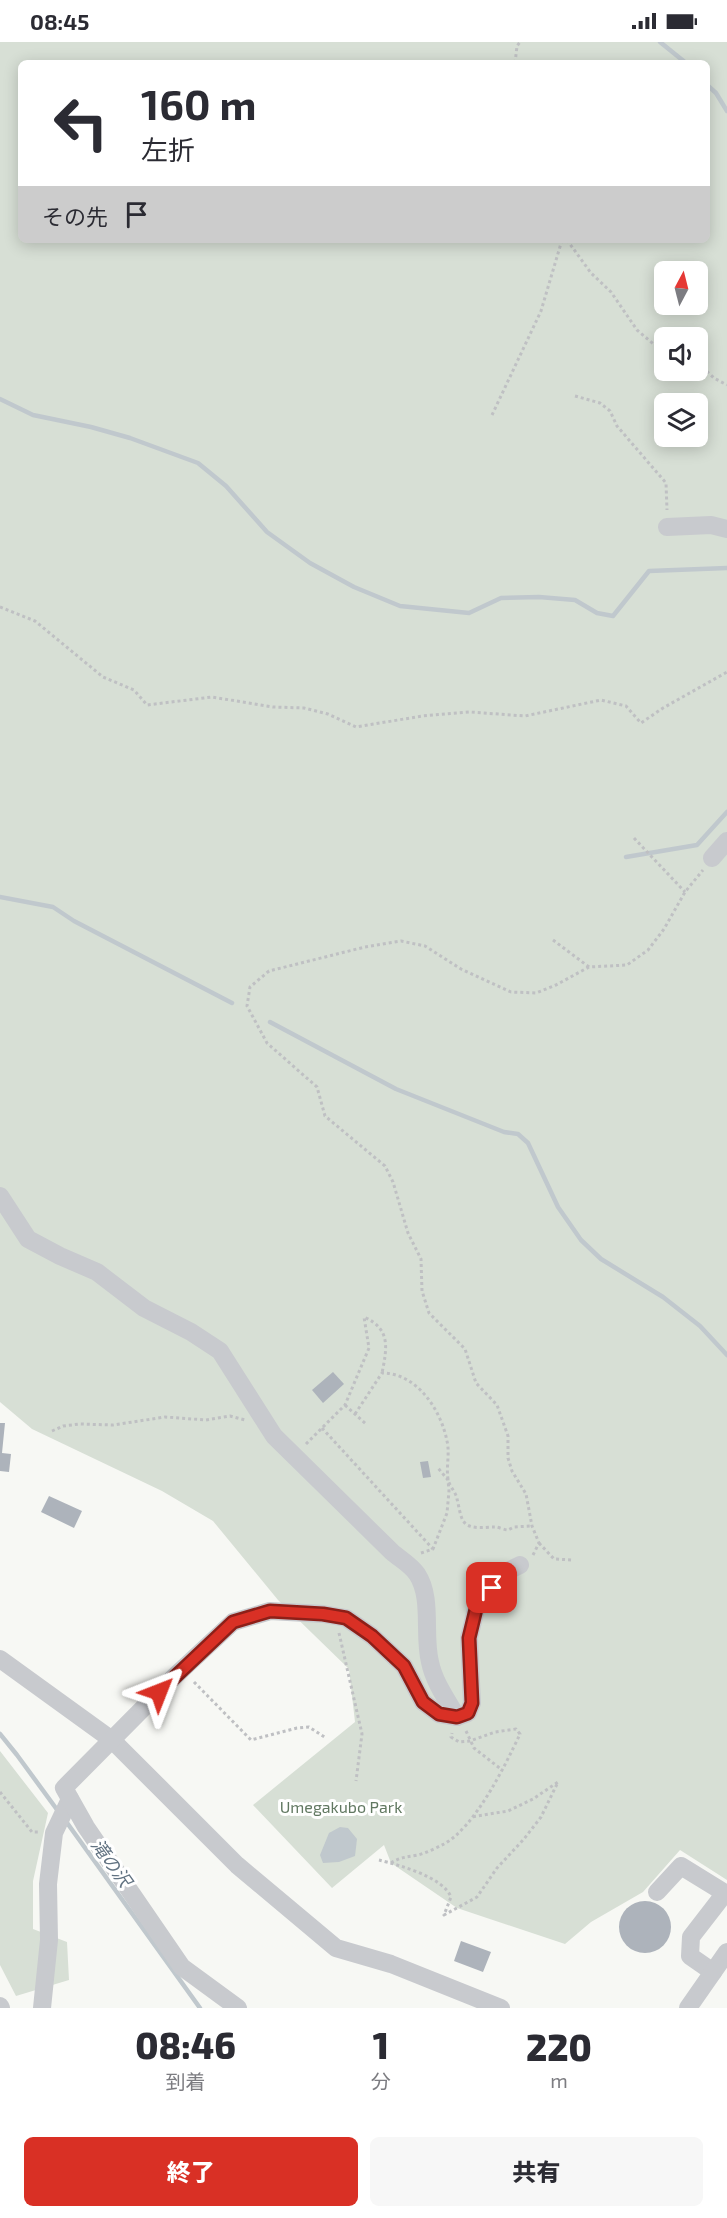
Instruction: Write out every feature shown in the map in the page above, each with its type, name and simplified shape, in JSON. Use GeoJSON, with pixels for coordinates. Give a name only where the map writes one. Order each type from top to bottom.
{"type":"FeatureCollection","features":[{"type":"Feature","properties":{"kind":"street"},"geometry":{"type":"LineString","coordinates":[[667,527],[711,525],[727,530]]}},
{"type":"Feature","properties":{"kind":"street"},"geometry":{"type":"LineString","coordinates":[[712,858],[727,841]]}},
{"type":"Feature","properties":{"kind":"street"},"geometry":{"type":"LineString","coordinates":[[0,1196],[28,1239],[60,1257],[97,1272],[144,1308],[220,1351],[274,1436],[418,1576],[425,1596],[430,1663],[441,1690],[457,1717]]}},
{"type":"Feature","properties":{"kind":"street"},"geometry":{"type":"LineString","coordinates":[[238,2008],[182,1967],[68,1803],[64,1788],[233,1622],[270,1611],[323,1614],[346,1618],[372,1636],[404,1666],[423,1702],[439,1714],[457,1717],[468,1713],[472,1703],[469,1638],[476,1609],[506,1572],[520,1565]]}},
{"type":"Feature","properties":{"kind":"street"},"geometry":{"type":"LineString","coordinates":[[0,1659],[112,1740],[237,1866],[336,1948],[391,1964],[501,2008]]}},
{"type":"Feature","properties":{"kind":"street"},"geometry":{"type":"LineString","coordinates":[[42,2008],[49,1940],[48,1884],[56,1830],[68,1803]]}},
{"type":"Feature","properties":{"kind":"street"},"geometry":{"type":"LineString","coordinates":[[657,1892],[681,1866],[725,1893],[691,1937],[690,1956],[712,1972]]}},
{"type":"Feature","properties":{"kind":"street"},"geometry":{"type":"LineString","coordinates":[[688,2008],[727,1952]]}},
{"type":"Feature","properties":{"kind":"path"},"geometry":{"type":"LineString","coordinates":[[515,60],[517,46],[520,42]]}},
{"type":"Feature","properties":{"kind":"path"},"geometry":{"type":"LineString","coordinates":[[492,414],[541,310],[561,243]]}},
{"type":"Feature","properties":{"kind":"path"},"geometry":{"type":"LineString","coordinates":[[569,243],[591,273],[611,292],[637,330],[654,344]]}},
{"type":"Feature","properties":{"kind":"path"},"geometry":{"type":"LineString","coordinates":[[708,372],[727,385]]}},
{"type":"Feature","properties":{"kind":"path"},"geometry":{"type":"LineString","coordinates":[[575,396],[600,403],[610,411],[617,426],[666,483],[667,527]]}},
{"type":"Feature","properties":{"kind":"path"},"geometry":{"type":"LineString","coordinates":[[0,607],[35,621],[103,677],[134,690],[147,705],[212,697],[273,707],[304,708],[328,714],[356,727],[422,716],[470,712],[525,716],[602,700],[626,706],[641,723],[727,672]]}},
{"type":"Feature","properties":{"kind":"path"},"geometry":{"type":"LineString","coordinates":[[634,838],[685,892]]}},
{"type":"Feature","properties":{"kind":"path"},"geometry":{"type":"LineString","coordinates":[[572,1560],[554,1559],[539,1543],[532,1526],[526,1494],[512,1471],[508,1458],[507,1436],[497,1405],[476,1383],[465,1349],[429,1312],[422,1291],[421,1259],[408,1233],[393,1182],[385,1166],[325,1116],[317,1087],[267,1042],[247,1006],[250,987],[269,971],[365,947],[401,941],[425,946],[461,969],[511,992],[536,993],[589,968],[627,965],[648,950],[664,929],[685,892],[712,858]]}},
{"type":"Feature","properties":{"kind":"path"},"geometry":{"type":"LineString","coordinates":[[554,940],[589,968]]}},
{"type":"Feature","properties":{"kind":"path"},"geometry":{"type":"LineString","coordinates":[[294,1456],[345,1405],[369,1348],[364,1317],[375,1322],[382,1330],[386,1342],[382,1373],[355,1414]]}},
{"type":"Feature","properties":{"kind":"path"},"geometry":{"type":"LineString","coordinates":[[382,1373],[394,1373],[418,1386],[439,1415],[447,1441],[449,1462],[447,1513],[433,1549],[425,1553],[392,1552]]}},
{"type":"Feature","properties":{"kind":"path"},"geometry":{"type":"LineString","coordinates":[[345,1405],[366,1424]]}},
{"type":"Feature","properties":{"kind":"path"},"geometry":{"type":"LineString","coordinates":[[52,1431],[63,1426],[113,1425],[165,1417],[206,1420],[230,1416],[253,1423],[267,1424]]}},
{"type":"Feature","properties":{"kind":"path"},"geometry":{"type":"LineString","coordinates":[[322,1428],[433,1549]]}},
{"type":"Feature","properties":{"kind":"path"},"geometry":{"type":"LineString","coordinates":[[438,1468],[456,1495],[463,1521],[468,1526],[508,1530],[514,1527],[532,1526]]}},
{"type":"Feature","properties":{"kind":"path"},"geometry":{"type":"LineString","coordinates":[[520,1565],[531,1558],[539,1543]]}},
{"type":"Feature","properties":{"kind":"path"},"geometry":{"type":"LineString","coordinates":[[336,1616],[362,1734],[356,1780]]}},
{"type":"Feature","properties":{"kind":"path"},"geometry":{"type":"LineString","coordinates":[[182,1670],[251,1740],[309,1727],[326,1738]]}},
{"type":"Feature","properties":{"kind":"path"},"geometry":{"type":"LineString","coordinates":[[457,1717],[474,1748],[502,1770]]}},
{"type":"Feature","properties":{"kind":"path"},"geometry":{"type":"LineString","coordinates":[[391,1863],[398,1858],[420,1854],[460,1834],[494,1787],[520,1734],[516,1729],[459,1742],[451,1737],[457,1717]]}},
{"type":"Feature","properties":{"kind":"path"},"geometry":{"type":"LineString","coordinates":[[379,1860],[416,1872],[448,1889],[451,1897],[444,1916],[477,1897],[497,1868],[541,1817],[558,1782],[533,1799],[508,1811],[471,1817]]}},
{"type":"Feature","properties":{"kind":"path"},"geometry":{"type":"LineString","coordinates":[[0,1792],[32,1832],[56,1830]]}},
{"type":"Feature","properties":{"kind":"green space","name":"Umegakubo Park"},"geometry":{"type":"Polygon","coordinates":[[[0,42],[727,42],[727,1880],[680,1850],[643,1892],[591,1922],[565,1944],[457,1908],[391,1863],[384,1845],[332,1888],[253,1805],[355,1722],[349,1669],[278,1600],[213,1521],[162,1491],[32,1429],[0,1402],[0,42]]]}},
{"type":"Feature","properties":{"kind":"green space"},"geometry":{"type":"Polygon","coordinates":[[[0,1751],[48,1813],[33,1881],[33,1929],[67,1942],[69,1980],[16,1996],[0,1965],[0,1751]]]}},
{"type":"Feature","properties":{"kind":"shaded area"},"geometry":{"type":"Polygon","coordinates":[[[340,1827],[348,1828],[357,1839],[355,1856],[339,1862],[323,1863],[320,1855],[329,1833],[340,1827]]]}},
{"type":"Feature","properties":{"kind":"building"},"geometry":{"type":"Polygon","coordinates":[[[333,1372],[344,1384],[323,1403],[312,1390],[333,1372]]]}},
{"type":"Feature","properties":{"kind":"building"},"geometry":{"type":"Polygon","coordinates":[[[0,1423],[5,1423],[2,1453],[11,1454],[9,1472],[0,1471],[0,1423]]]}},
{"type":"Feature","properties":{"kind":"building"},"geometry":{"type":"Polygon","coordinates":[[[428,1461],[431,1477],[423,1478],[420,1462],[428,1461]]]}},
{"type":"Feature","properties":{"kind":"building"},"geometry":{"type":"Polygon","coordinates":[[[49,1496],[82,1511],[74,1528],[41,1512],[49,1496]]]}},
{"type":"Feature","properties":{"kind":"building"},"geometry":{"type":"Polygon","coordinates":[[[640,1901],[650,1901],[664,1908],[671,1927],[664,1946],[650,1953],[640,1953],[630,1949],[623,1942],[619,1932],[619,1922],[623,1912],[630,1905],[640,1901]]]}},
{"type":"Feature","properties":{"kind":"building"},"geometry":{"type":"Polygon","coordinates":[[[461,1941],[491,1952],[483,1972],[454,1961],[461,1941]]]}},
{"type":"Feature","properties":{"kind":"waterway"},"geometry":{"type":"LineString","coordinates":[[660,42],[682,60]]}},
{"type":"Feature","properties":{"kind":"waterway"},"geometry":{"type":"LineString","coordinates":[[710,88],[727,111]]}},
{"type":"Feature","properties":{"kind":"waterway"},"geometry":{"type":"LineString","coordinates":[[0,399],[33,415],[130,438],[198,463],[226,486],[267,532],[310,563],[354,587],[400,606],[469,613],[501,598],[539,597],[575,600],[597,613],[613,616],[649,571],[727,568]]}},
{"type":"Feature","properties":{"kind":"waterway"},"geometry":{"type":"LineString","coordinates":[[626,857],[697,845],[727,812]]}},
{"type":"Feature","properties":{"kind":"waterway"},"geometry":{"type":"LineString","coordinates":[[0,897],[53,907],[74,921],[232,1003]]}},
{"type":"Feature","properties":{"kind":"waterway"},"geometry":{"type":"LineString","coordinates":[[270,1022],[396,1089],[504,1132],[518,1134],[528,1143],[558,1207],[581,1240],[601,1259],[663,1297],[700,1326],[727,1355]]}},
{"type":"Feature","properties":{"kind":"waterway","name":"滝の沢"},"geometry":{"type":"LineString","coordinates":[[0,1734],[58,1811]]}},
{"type":"Feature","properties":{"kind":"waterway","name":"滝の沢"},"geometry":{"type":"LineString","coordinates":[[65,1820],[200,2008]]}},
{"type":"Feature","properties":{"kind":"route"},"geometry":{"type":"LineString","coordinates":[[159,1692],[233,1622],[270,1611],[323,1614],[346,1618],[372,1636],[404,1666],[423,1702],[439,1714],[457,1717],[468,1713],[472,1703],[469,1638],[476,1609],[492,1588]]}}]}
